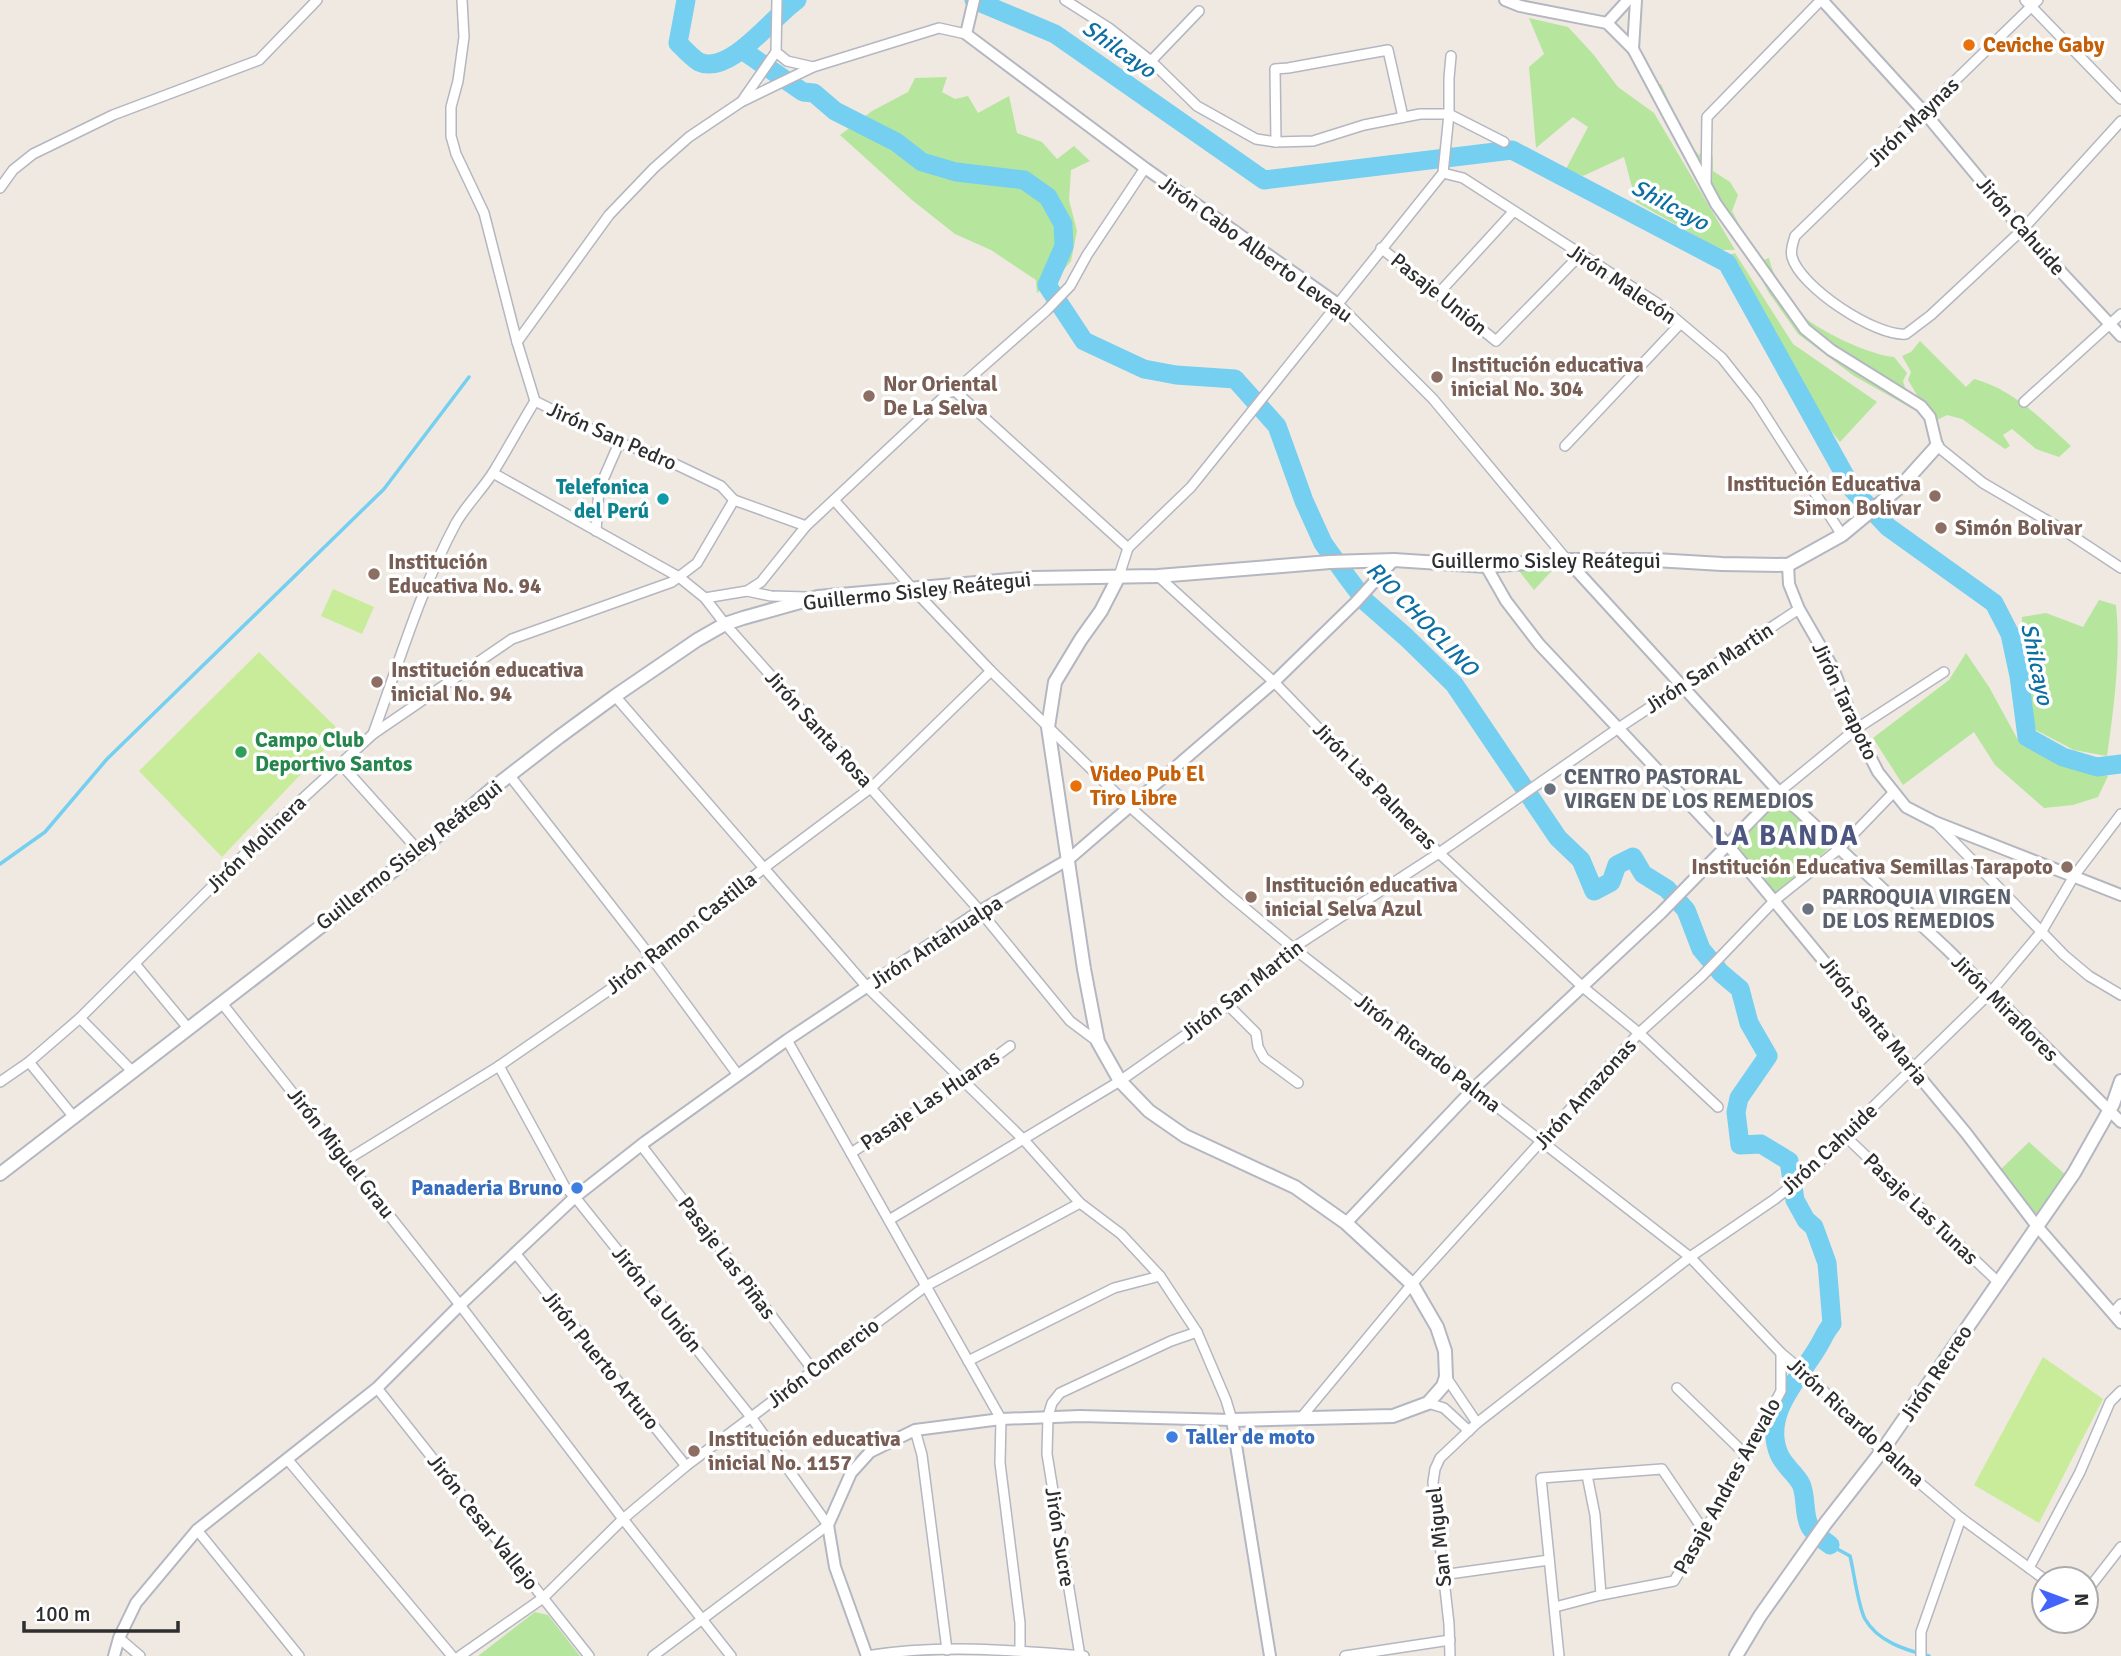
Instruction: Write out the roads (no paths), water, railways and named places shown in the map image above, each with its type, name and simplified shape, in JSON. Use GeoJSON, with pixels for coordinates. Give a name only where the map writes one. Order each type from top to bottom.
{"type":"FeatureCollection","features":[{"type":"Feature","properties":{"kind":"main road","name":"Guillermo Sisley Reátegui"},"geometry":{"type":"LineString","coordinates":[[0,1174],[615,696],[725,624],[818,597],[1033,578],[1158,576],[1330,562],[1394,560],[1486,566],[1567,560],[1788,565],[1842,535],[1901,486],[1937,446]]}},
{"type":"Feature","properties":{"kind":"main road"},"geometry":{"type":"LineString","coordinates":[[1119,576],[1101,611],[1055,682],[1048,727],[1084,969],[1098,1042],[1120,1081],[1149,1111],[1185,1136],[1294,1187],[1346,1223],[1412,1284],[1437,1327],[1445,1351],[1446,1377],[1443,1386],[1428,1403],[1392,1416],[1232,1420]]}},
{"type":"Feature","properties":{"kind":"main road","name":"Jirón Recreo"},"geometry":{"type":"LineString","coordinates":[[1736,1656],[1760,1616],[1825,1524],[1882,1451],[2074,1172],[2108,1112],[2121,1081]]}},
{"type":"Feature","properties":{"kind":"street"},"geometry":{"type":"LineString","coordinates":[[0,188],[13,170],[33,154],[113,115],[258,60],[317,0]]}},
{"type":"Feature","properties":{"kind":"street","name":"Jirón San Pedro"},"geometry":{"type":"LineString","coordinates":[[462,0],[464,37],[458,81],[451,107],[452,136],[456,154],[487,224],[535,401],[619,443],[654,454],[721,486],[734,500],[806,526]]}},
{"type":"Feature","properties":{"kind":"street"},"geometry":{"type":"LineString","coordinates":[[741,102],[776,52],[777,0]]}},
{"type":"Feature","properties":{"kind":"street"},"geometry":{"type":"LineString","coordinates":[[517,342],[609,215],[654,167],[689,137],[741,102],[813,67],[939,28],[967,30],[974,0]]}},
{"type":"Feature","properties":{"kind":"street"},"geometry":{"type":"LineString","coordinates":[[1065,0],[1109,28],[1151,61],[1197,106],[1256,139],[1276,142],[1312,141],[1364,125],[1420,114],[1448,118],[1504,142]]}},
{"type":"Feature","properties":{"kind":"street"},"geometry":{"type":"LineString","coordinates":[[1505,0],[1520,6],[1607,23],[1633,49],[1716,204],[1805,329],[1831,350],[1921,406],[1930,417],[1937,446],[1983,483],[2065,531],[2121,568]]}},
{"type":"Feature","properties":{"kind":"street"},"geometry":{"type":"LineString","coordinates":[[1607,23],[1628,0]]}},
{"type":"Feature","properties":{"kind":"street"},"geometry":{"type":"LineString","coordinates":[[1633,49],[1636,0]]}},
{"type":"Feature","properties":{"kind":"street"},"geometry":{"type":"LineString","coordinates":[[1706,185],[1707,117],[1822,0],[1924,112]]}},
{"type":"Feature","properties":{"kind":"street"},"geometry":{"type":"LineString","coordinates":[[2031,2],[2121,99]]}},
{"type":"Feature","properties":{"kind":"street","name":"Jirón Maynas"},"geometry":{"type":"LineString","coordinates":[[2022,230],[1931,316],[1906,334],[1899,335],[1875,326],[1829,300],[1801,273],[1792,259],[1791,247],[1795,236],[1924,112],[2031,2]]}},
{"type":"Feature","properties":{"kind":"street"},"geometry":{"type":"LineString","coordinates":[[1151,61],[1199,11]]}},
{"type":"Feature","properties":{"kind":"street","name":"Jirón Cabo Alberto Leveau"},"geometry":{"type":"LineString","coordinates":[[967,30],[1145,168],[1338,304],[1433,399],[1567,560],[1682,685]]}},
{"type":"Feature","properties":{"kind":"street"},"geometry":{"type":"LineString","coordinates":[[1276,142],[1275,69],[1388,50],[1403,117]]}},
{"type":"Feature","properties":{"kind":"street"},"geometry":{"type":"LineString","coordinates":[[776,52],[787,61],[813,67]]}},
{"type":"Feature","properties":{"kind":"street"},"geometry":{"type":"LineString","coordinates":[[1119,576],[1128,548],[1191,487],[1443,173],[1451,56]]}},
{"type":"Feature","properties":{"kind":"street","name":"Jirón Cahuide"},"geometry":{"type":"LineString","coordinates":[[1924,112],[2022,230],[2121,336]]}},
{"type":"Feature","properties":{"kind":"street"},"geometry":{"type":"LineString","coordinates":[[2022,230],[2121,121]]}},
{"type":"Feature","properties":{"kind":"street"},"geometry":{"type":"LineString","coordinates":[[747,591],[761,582],[806,526],[948,393],[955,391],[1047,310],[1070,286],[1087,255],[1145,168]]}},
{"type":"Feature","properties":{"kind":"street","name":"Jirón Malecón"},"geometry":{"type":"LineString","coordinates":[[1443,173],[1463,178],[1657,303],[1722,358],[1756,401],[1842,535]]}},
{"type":"Feature","properties":{"kind":"street"},"geometry":{"type":"LineString","coordinates":[[1438,293],[1513,212]]}},
{"type":"Feature","properties":{"kind":"street","name":"Pasaje Unión"},"geometry":{"type":"LineString","coordinates":[[1381,248],[1496,341],[1580,255]]}},
{"type":"Feature","properties":{"kind":"street"},"geometry":{"type":"LineString","coordinates":[[2024,402],[2121,314]]}},
{"type":"Feature","properties":{"kind":"street"},"geometry":{"type":"LineString","coordinates":[[1565,446],[1680,324]]}},
{"type":"Feature","properties":{"kind":"street"},"geometry":{"type":"LineString","coordinates":[[955,391],[1128,548]]}},
{"type":"Feature","properties":{"kind":"street"},"geometry":{"type":"LineString","coordinates":[[373,734],[415,615],[442,552],[473,497],[493,473],[535,401]]}},
{"type":"Feature","properties":{"kind":"street"},"geometry":{"type":"LineString","coordinates":[[596,531],[599,489],[619,443]]}},
{"type":"Feature","properties":{"kind":"street","name":"Jirón Santa Rosa"},"geometry":{"type":"LineString","coordinates":[[493,473],[679,577],[705,598],[725,624],[980,911],[1070,1021],[1098,1042]]}},
{"type":"Feature","properties":{"kind":"street","name":"Jirón Molinera"},"geometry":{"type":"LineString","coordinates":[[0,1082],[29,1062],[80,1018],[136,965],[266,832],[373,734],[512,639],[672,582],[697,563],[734,500]]}},
{"type":"Feature","properties":{"kind":"street","name":"Jirón Ricardo Palma"},"geometry":{"type":"LineString","coordinates":[[834,500],[991,671],[1130,807],[1293,948],[1690,1257],[1781,1353],[1810,1377],[1882,1451],[1961,1518],[2029,1568]]}},
{"type":"Feature","properties":{"kind":"street","name":"Jirón Antahualpa"},"geometry":{"type":"LineString","coordinates":[[114,1656],[119,1638],[136,1603],[197,1530],[377,1388],[460,1305],[575,1197],[641,1145],[787,1040],[980,911],[1069,859],[1274,682],[1356,602],[1394,560]]}},
{"type":"Feature","properties":{"kind":"street","name":"Jirón Tarapoto"},"geometry":{"type":"LineString","coordinates":[[1788,565],[1789,584],[1799,609],[1833,668],[1856,729],[1878,772],[1906,807],[1935,822],[2121,895]]}},
{"type":"Feature","properties":{"kind":"street","name":"Jirón Santa Maria"},"geometry":{"type":"LineString","coordinates":[[1486,566],[1506,601],[1539,644],[1620,727],[1727,844],[1966,1133],[2036,1225],[2117,1308],[2121,1323]]}},
{"type":"Feature","properties":{"kind":"street","name":"Jirón Las Palmeras"},"geometry":{"type":"LineString","coordinates":[[1158,576],[1274,682],[1439,853],[1584,988],[1639,1033],[1718,1107]]}},
{"type":"Feature","properties":{"kind":"street"},"geometry":{"type":"LineString","coordinates":[[705,598],[747,591],[771,596],[818,597]]}},
{"type":"Feature","properties":{"kind":"street","name":"Jirón San Martin"},"geometry":{"type":"LineString","coordinates":[[889,1220],[1120,1081],[1228,1005],[1293,948],[1439,853],[1620,727],[1799,609]]}},
{"type":"Feature","properties":{"kind":"street","name":"Jirón Ramon Castilla"},"geometry":{"type":"LineString","coordinates":[[345,1161],[499,1066],[615,986],[764,868],[872,788],[991,671]]}},
{"type":"Feature","properties":{"kind":"street"},"geometry":{"type":"LineString","coordinates":[[1346,1223],[1474,1088],[1661,914],[1779,792],[1856,729],[1944,672]]}},
{"type":"Feature","properties":{"kind":"street","name":"Jirón Miraflores"},"geometry":{"type":"LineString","coordinates":[[1682,685],[1779,792],[1947,949],[2121,1122]]}},
{"type":"Feature","properties":{"kind":"street"},"geometry":{"type":"LineString","coordinates":[[615,696],[867,987],[1024,1140],[1080,1203],[1121,1234],[1160,1276],[1197,1332],[1232,1420],[1270,1656]]}},
{"type":"Feature","properties":{"kind":"street"},"geometry":{"type":"LineString","coordinates":[[340,763],[418,850]]}},
{"type":"Feature","properties":{"kind":"street"},"geometry":{"type":"LineString","coordinates":[[510,776],[651,957],[738,1075]]}},
{"type":"Feature","properties":{"kind":"street","name":"Jirón Amazonas"},"geometry":{"type":"LineString","coordinates":[[1300,1419],[1412,1284],[1639,1033],[1702,976],[1721,953],[1775,900],[1839,849],[1894,793]]}},
{"type":"Feature","properties":{"kind":"street","name":"Jirón Cahuide"},"geometry":{"type":"LineString","coordinates":[[1477,1423],[1690,1257],[1775,1199],[1813,1169],[1844,1135],[1990,993],[2042,931],[2074,876],[2121,814]]}},
{"type":"Feature","properties":{"kind":"street"},"geometry":{"type":"LineString","coordinates":[[1935,822],[2076,966],[2121,995]]}},
{"type":"Feature","properties":{"kind":"street"},"geometry":{"type":"LineString","coordinates":[[136,965],[188,1028]]}},
{"type":"Feature","properties":{"kind":"street","name":"Jirón Miguel Grau"},"geometry":{"type":"LineString","coordinates":[[221,1002],[460,1305],[623,1520],[731,1656]]}},
{"type":"Feature","properties":{"kind":"street"},"geometry":{"type":"LineString","coordinates":[[1228,1005],[1256,1033],[1258,1047],[1264,1058],[1298,1083]]}},
{"type":"Feature","properties":{"kind":"street"},"geometry":{"type":"LineString","coordinates":[[80,1018],[132,1071]]}},
{"type":"Feature","properties":{"kind":"street"},"geometry":{"type":"LineString","coordinates":[[787,1040],[1001,1419],[1000,1463],[1020,1623],[1020,1651]]}},
{"type":"Feature","properties":{"kind":"street","name":"Pasaje Las Huaras"},"geometry":{"type":"LineString","coordinates":[[851,1153],[964,1080],[1010,1046]]}},
{"type":"Feature","properties":{"kind":"street"},"geometry":{"type":"LineString","coordinates":[[29,1062],[73,1116]]}},
{"type":"Feature","properties":{"kind":"street","name":"Jirón La Unión"},"geometry":{"type":"LineString","coordinates":[[499,1066],[558,1176],[751,1417],[828,1525]]}},
{"type":"Feature","properties":{"kind":"street","name":"Pasaje Las Tunas"},"geometry":{"type":"LineString","coordinates":[[1844,1135],[1998,1282]]}},
{"type":"Feature","properties":{"kind":"street","name":"Pasaje Las Piñas"},"geometry":{"type":"LineString","coordinates":[[641,1145],[813,1370]]}},
{"type":"Feature","properties":{"kind":"street","name":"Jirón Comercio"},"geometry":{"type":"LineString","coordinates":[[460,1656],[543,1598],[623,1520],[686,1466],[926,1286],[1080,1203]]}},
{"type":"Feature","properties":{"kind":"street","name":"Jirón Puerto Arturo"},"geometry":{"type":"LineString","coordinates":[[516,1254],[686,1466]]}},
{"type":"Feature","properties":{"kind":"street"},"geometry":{"type":"LineString","coordinates":[[968,1360],[1114,1288],[1160,1276]]}},
{"type":"Feature","properties":{"kind":"street"},"geometry":{"type":"LineString","coordinates":[[1048,1416],[1052,1403],[1060,1393],[1171,1341],[1197,1332]]}},
{"type":"Feature","properties":{"kind":"street","name":"Pasaje Andres Arevalo"},"geometry":{"type":"LineString","coordinates":[[1555,1607],[1674,1581],[1782,1389],[1781,1353]]}},
{"type":"Feature","properties":{"kind":"street"},"geometry":{"type":"LineString","coordinates":[[1446,1377],[1477,1423]]}},
{"type":"Feature","properties":{"kind":"street","name":"Jirón Cesar Vallejo"},"geometry":{"type":"LineString","coordinates":[[377,1388],[589,1656]]}},
{"type":"Feature","properties":{"kind":"street"},"geometry":{"type":"LineString","coordinates":[[1677,1388],[1746,1455]]}},
{"type":"Feature","properties":{"kind":"street"},"geometry":{"type":"LineString","coordinates":[[2029,1568],[2080,1472],[2110,1402],[2121,1391]]}},
{"type":"Feature","properties":{"kind":"street"},"geometry":{"type":"LineString","coordinates":[[1428,1403],[1444,1408],[1469,1431]]}},
{"type":"Feature","properties":{"kind":"street"},"geometry":{"type":"LineString","coordinates":[[653,1656],[828,1525],[851,1473],[870,1452],[915,1430],[1048,1416],[1232,1420]]}},
{"type":"Feature","properties":{"kind":"street","name":"Jirón Sucre"},"geometry":{"type":"LineString","coordinates":[[1048,1416],[1047,1454],[1081,1656]]}},
{"type":"Feature","properties":{"kind":"street","name":"San Miguel"},"geometry":{"type":"LineString","coordinates":[[1450,1656],[1433,1482],[1440,1458],[1477,1423]]}},
{"type":"Feature","properties":{"kind":"street"},"geometry":{"type":"LineString","coordinates":[[915,1430],[922,1455],[947,1650]]}},
{"type":"Feature","properties":{"kind":"street"},"geometry":{"type":"LineString","coordinates":[[288,1460],[453,1656]]}},
{"type":"Feature","properties":{"kind":"street"},"geometry":{"type":"LineString","coordinates":[[1559,1656],[1541,1478],[1662,1469],[1704,1531]]}},
{"type":"Feature","properties":{"kind":"street"},"geometry":{"type":"LineString","coordinates":[[1587,1475],[1595,1515],[1601,1595]]}},
{"type":"Feature","properties":{"kind":"street"},"geometry":{"type":"LineString","coordinates":[[1921,1656],[1921,1632],[1961,1518]]}},
{"type":"Feature","properties":{"kind":"street"},"geometry":{"type":"LineString","coordinates":[[828,1525],[835,1567],[867,1656],[947,1650],[997,1653],[1020,1651],[1081,1656]]}},
{"type":"Feature","properties":{"kind":"street"},"geometry":{"type":"LineString","coordinates":[[197,1530],[299,1656]]}},
{"type":"Feature","properties":{"kind":"street"},"geometry":{"type":"LineString","coordinates":[[2100,1574],[2121,1547]]}},
{"type":"Feature","properties":{"kind":"street"},"geometry":{"type":"LineString","coordinates":[[1442,1575],[1549,1560]]}},
{"type":"Feature","properties":{"kind":"street"},"geometry":{"type":"LineString","coordinates":[[119,1638],[140,1656]]}},
{"type":"Feature","properties":{"kind":"street"},"geometry":{"type":"LineString","coordinates":[[1345,1656],[1450,1640]]}},
{"type":"Feature","properties":{"kind":"waterway","name":"Shilcayo"},"geometry":{"type":"LineString","coordinates":[[686,0],[678,43],[699,62],[711,64],[737,53],[797,0]]}},
{"type":"Feature","properties":{"kind":"waterway","name":"Shilcayo"},"geometry":{"type":"LineString","coordinates":[[974,0],[1055,34],[1264,180],[1512,150],[1727,263],[1853,490],[1888,527],[1994,603],[2010,634],[2027,737],[2063,757],[2097,767],[2121,764]]}},
{"type":"Feature","properties":{"kind":"waterway","name":"RIO CHOCLINO"},"geometry":{"type":"LineString","coordinates":[[742,50],[803,92],[814,93],[835,111],[896,142],[922,162],[956,172],[1024,180],[1048,197],[1063,224],[1064,246],[1047,285],[1084,341],[1144,369],[1176,375],[1235,379],[1277,426],[1304,501],[1323,543],[1366,602],[1454,684],[1558,838],[1581,860],[1594,891],[1611,882],[1617,865],[1633,857],[1643,874],[1667,889],[1686,910],[1701,949],[1721,973],[1740,989],[1749,1023],[1768,1056],[1739,1098],[1736,1112],[1740,1145],[1761,1144],[1789,1161],[1795,1200],[1806,1220],[1814,1227],[1827,1263],[1832,1324],[1785,1398],[1775,1425],[1775,1439],[1781,1458],[1801,1484],[1810,1527],[1830,1545]]}},
{"type":"Feature","properties":{"kind":"waterway"},"geometry":{"type":"LineString","coordinates":[[0,864],[45,832],[107,759],[384,489],[469,377]]}},
{"type":"Feature","properties":{"kind":"waterway"},"geometry":{"type":"LineString","coordinates":[[1830,1545],[1850,1556],[1860,1606],[1865,1619],[1877,1634],[1893,1644],[1929,1656]]}},
{"type":"Feature","properties":{"kind":"place","name":"Ceviche Gaby"},"geometry":{"type":"Point","coordinates":[1969,45]}},
{"type":"Feature","properties":{"kind":"place","name":"Institución educativa inicial No. 304"},"geometry":{"type":"Point","coordinates":[1437,377]}},
{"type":"Feature","properties":{"kind":"place","name":"Nor Oriental De La Selva"},"geometry":{"type":"Point","coordinates":[869,396]}},
{"type":"Feature","properties":{"kind":"place","name":"Institución Educativa Simon Bolivar"},"geometry":{"type":"Point","coordinates":[1935,496]}},
{"type":"Feature","properties":{"kind":"place","name":"Telefonica del Perú"},"geometry":{"type":"Point","coordinates":[663,499]}},
{"type":"Feature","properties":{"kind":"place","name":"Simón Bolivar"},"geometry":{"type":"Point","coordinates":[1941,528]}},
{"type":"Feature","properties":{"kind":"place","name":"Institución Educativa No. 94"},"geometry":{"type":"Point","coordinates":[374,574]}},
{"type":"Feature","properties":{"kind":"place","name":"Institución educativa inicial No. 94"},"geometry":{"type":"Point","coordinates":[377,682]}},
{"type":"Feature","properties":{"kind":"place","name":"Campo Club Deportivo Santos"},"geometry":{"type":"Point","coordinates":[241,752]}},
{"type":"Feature","properties":{"kind":"place","name":"Video Pub El Tiro Libre"},"geometry":{"type":"Point","coordinates":[1076,786]}},
{"type":"Feature","properties":{"kind":"place","name":"CENTRO PASTORAL VIRGEN DE LOS REMEDIOS"},"geometry":{"type":"Point","coordinates":[1550,789]}},
{"type":"Feature","properties":{"kind":"place","name":"Institución Educativa Semillas Tarapoto"},"geometry":{"type":"Point","coordinates":[2067,867]}},
{"type":"Feature","properties":{"kind":"place","name":"Institución educativa inicial Selva Azul"},"geometry":{"type":"Point","coordinates":[1251,897]}},
{"type":"Feature","properties":{"kind":"place","name":"PARROQUIA VIRGEN DE LOS REMEDIOS"},"geometry":{"type":"Point","coordinates":[1808,909]}},
{"type":"Feature","properties":{"kind":"place","name":"Panaderia Bruno"},"geometry":{"type":"Point","coordinates":[577,1188]}},
{"type":"Feature","properties":{"kind":"place","name":"Taller de moto"},"geometry":{"type":"Point","coordinates":[1172,1437]}},
{"type":"Feature","properties":{"kind":"place","name":"Institución educativa inicial No. 1157"},"geometry":{"type":"Point","coordinates":[694,1451]}},
{"type":"Feature","properties":{"kind":"district","name":"LA BANDA"},"geometry":{"type":"Point","coordinates":[1787,836]}}]}
